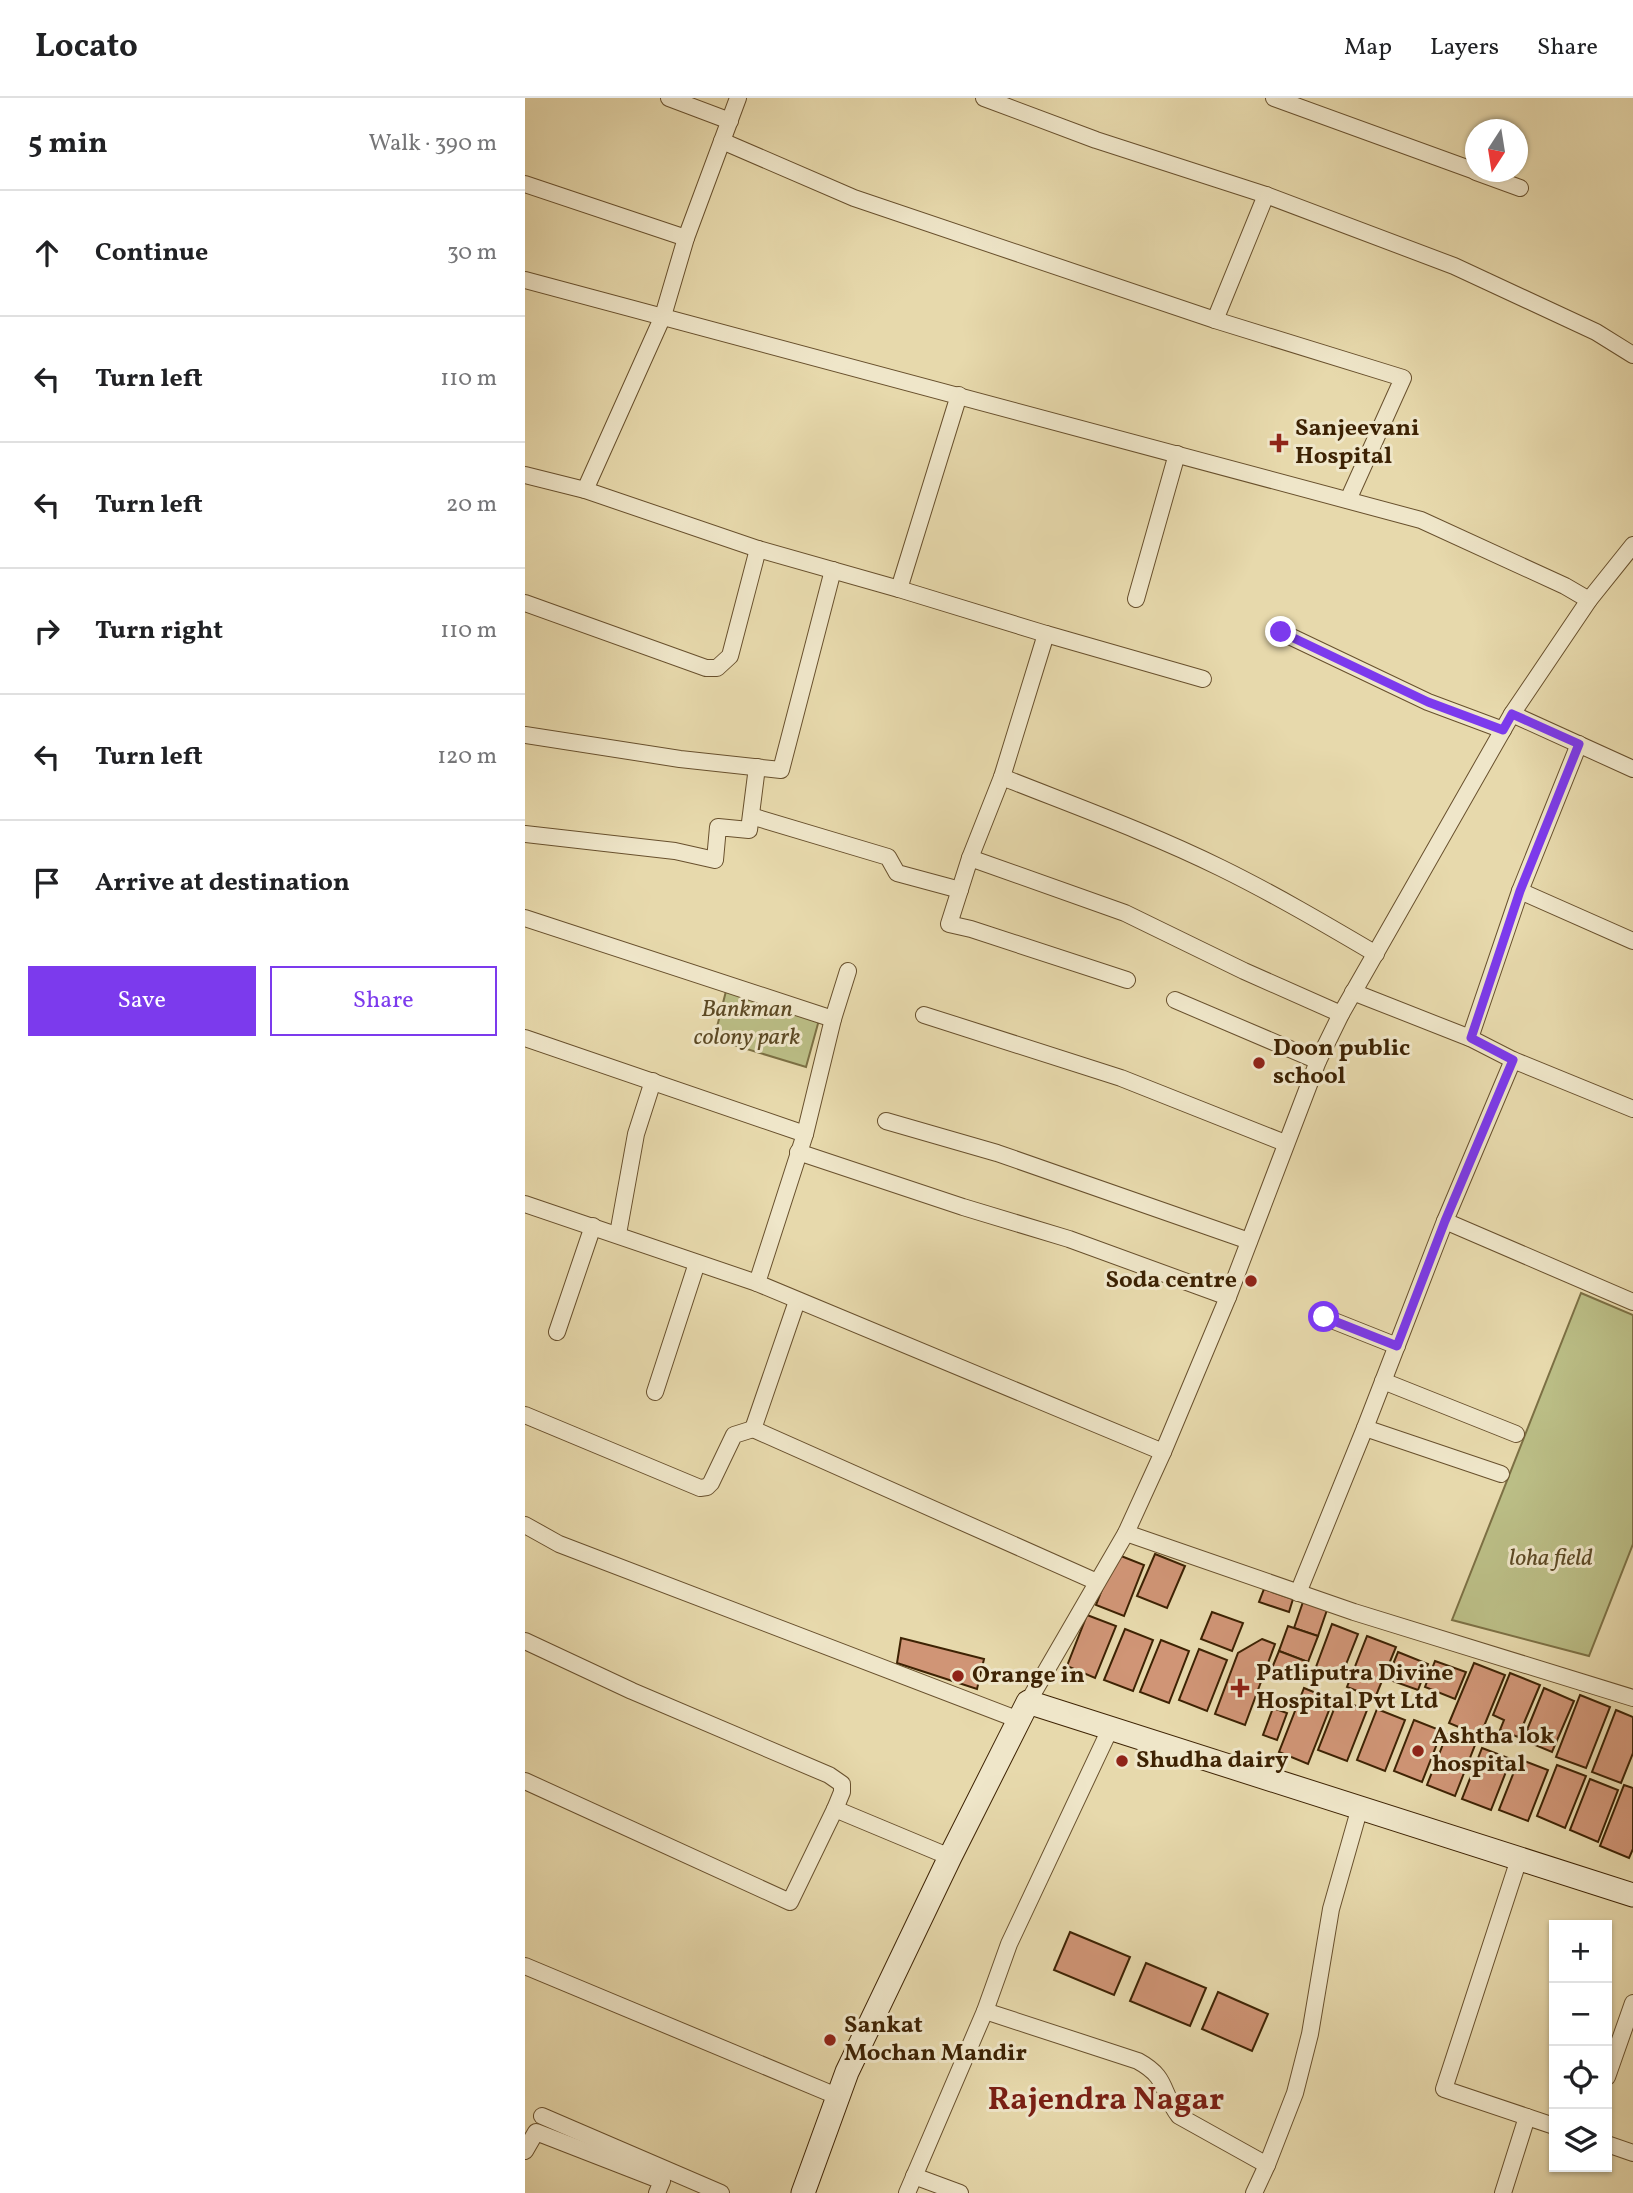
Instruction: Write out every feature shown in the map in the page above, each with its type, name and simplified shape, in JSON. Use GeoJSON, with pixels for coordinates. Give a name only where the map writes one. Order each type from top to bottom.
{"type":"FeatureCollection","features":[{"type":"Feature","properties":{"kind":"street"},"geometry":{"type":"LineString","coordinates":[[669,98],[730,121]]}},
{"type":"Feature","properties":{"kind":"street"},"geometry":{"type":"LineString","coordinates":[[586,490],[663,316],[686,239],[738,98]]}},
{"type":"Feature","properties":{"kind":"street"},"geometry":{"type":"LineString","coordinates":[[985,98],[1096,141],[1266,195],[1454,266],[1596,332],[1633,355]]}},
{"type":"Feature","properties":{"kind":"street"},"geometry":{"type":"LineString","coordinates":[[1278,99],[1465,167]]}},
{"type":"Feature","properties":{"kind":"street"},"geometry":{"type":"LineString","coordinates":[[722,141],[854,198],[1215,320],[1403,379],[1348,500]]}},
{"type":"Feature","properties":{"kind":"street"},"geometry":{"type":"LineString","coordinates":[[1504,182],[1520,188]]}},
{"type":"Feature","properties":{"kind":"street"},"geometry":{"type":"LineString","coordinates":[[525,184],[686,239]]}},
{"type":"Feature","properties":{"kind":"street"},"geometry":{"type":"LineString","coordinates":[[1215,320],[1266,195]]}},
{"type":"Feature","properties":{"kind":"street"},"geometry":{"type":"LineString","coordinates":[[525,280],[1421,520],[1565,586],[1589,600]]}},
{"type":"Feature","properties":{"kind":"street"},"geometry":{"type":"LineString","coordinates":[[898,589],[958,395]]}},
{"type":"Feature","properties":{"kind":"street"},"geometry":{"type":"LineString","coordinates":[[1136,599],[1177,454]]}},
{"type":"Feature","properties":{"kind":"street"},"geometry":{"type":"LineString","coordinates":[[525,475],[586,490],[758,548],[1203,679]]}},
{"type":"Feature","properties":{"kind":"street"},"geometry":{"type":"LineString","coordinates":[[803,2193],[847,2072],[950,1857],[1024,1711],[1126,1533],[1163,1452],[1228,1297],[1318,1061],[1341,1014],[1512,714],[1589,600],[1633,545]]}},
{"type":"Feature","properties":{"kind":"street"},"geometry":{"type":"LineString","coordinates":[[525,603],[706,668],[717,668],[730,656],[758,548]]}},
{"type":"Feature","properties":{"kind":"street"},"geometry":{"type":"LineString","coordinates":[[525,735],[680,759],[781,770],[833,570]]}},
{"type":"Feature","properties":{"kind":"street"},"geometry":{"type":"LineString","coordinates":[[1281,632],[1428,702],[1503,730]]}},
{"type":"Feature","properties":{"kind":"street"},"geometry":{"type":"LineString","coordinates":[[1046,634],[1002,777],[970,858],[949,924],[1127,980]]}},
{"type":"Feature","properties":{"kind":"street"},"geometry":{"type":"LineString","coordinates":[[1512,714],[1633,769]]}},
{"type":"Feature","properties":{"kind":"street"},"geometry":{"type":"LineString","coordinates":[[1471,1038],[1520,891],[1579,744]]}},
{"type":"Feature","properties":{"kind":"street"},"geometry":{"type":"LineString","coordinates":[[525,834],[675,851],[715,860],[718,827],[749,830],[757,767]]}},
{"type":"Feature","properties":{"kind":"street"},"geometry":{"type":"LineString","coordinates":[[1002,777],[1218,866],[1376,954]]}},
{"type":"Feature","properties":{"kind":"street"},"geometry":{"type":"LineString","coordinates":[[751,816],[888,857],[897,873],[960,890]]}},
{"type":"Feature","properties":{"kind":"street"},"geometry":{"type":"LineString","coordinates":[[970,858],[1125,913],[1244,971],[1341,1014]]}},
{"type":"Feature","properties":{"kind":"street"},"geometry":{"type":"LineString","coordinates":[[1520,891],[1633,941]]}},
{"type":"Feature","properties":{"kind":"street"},"geometry":{"type":"LineString","coordinates":[[525,918],[833,1019]]}},
{"type":"Feature","properties":{"kind":"street"},"geometry":{"type":"LineString","coordinates":[[757,1283],[805,1134],[833,1019],[848,971]]}},
{"type":"Feature","properties":{"kind":"street"},"geometry":{"type":"LineString","coordinates":[[1353,992],[1471,1038],[1513,1060],[1633,1109]]}},
{"type":"Feature","properties":{"kind":"street"},"geometry":{"type":"LineString","coordinates":[[1175,1000],[1318,1061]]}},
{"type":"Feature","properties":{"kind":"street"},"geometry":{"type":"LineString","coordinates":[[924,1015],[1121,1078],[1285,1143]]}},
{"type":"Feature","properties":{"kind":"street"},"geometry":{"type":"LineString","coordinates":[[525,1038],[805,1134]]}},
{"type":"Feature","properties":{"kind":"street"},"geometry":{"type":"LineString","coordinates":[[1298,1593],[1445,1221],[1513,1060]]}},
{"type":"Feature","properties":{"kind":"street"},"geometry":{"type":"LineString","coordinates":[[618,1234],[636,1134],[653,1081]]}},
{"type":"Feature","properties":{"kind":"street"},"geometry":{"type":"LineString","coordinates":[[886,1121],[997,1153],[1249,1241]]}},
{"type":"Feature","properties":{"kind":"street"},"geometry":{"type":"LineString","coordinates":[[798,1152],[1069,1239],[1228,1297]]}},
{"type":"Feature","properties":{"kind":"street"},"geometry":{"type":"LineString","coordinates":[[525,1204],[757,1283],[1163,1452]]}},
{"type":"Feature","properties":{"kind":"street"},"geometry":{"type":"LineString","coordinates":[[1445,1221],[1633,1302]]}},
{"type":"Feature","properties":{"kind":"street"},"geometry":{"type":"LineString","coordinates":[[557,1332],[593,1226]]}},
{"type":"Feature","properties":{"kind":"street"},"geometry":{"type":"LineString","coordinates":[[655,1392],[697,1263]]}},
{"type":"Feature","properties":{"kind":"street"},"geometry":{"type":"LineString","coordinates":[[753,1429],[797,1301]]}},
{"type":"Feature","properties":{"kind":"street"},"geometry":{"type":"LineString","coordinates":[[1324,1317],[1397,1346]]}},
{"type":"Feature","properties":{"kind":"street"},"geometry":{"type":"LineString","coordinates":[[1383,1381],[1516,1434]]}},
{"type":"Feature","properties":{"kind":"street"},"geometry":{"type":"LineString","coordinates":[[525,1415],[700,1488],[711,1483],[734,1435],[753,1429],[1097,1582]]}},
{"type":"Feature","properties":{"kind":"street"},"geometry":{"type":"LineString","coordinates":[[1365,1428],[1501,1474]]}},
{"type":"Feature","properties":{"kind":"street"},"geometry":{"type":"LineString","coordinates":[[525,1525],[559,1544],[1024,1711],[1111,1727],[1633,1895]]}},
{"type":"Feature","properties":{"kind":"street"},"geometry":{"type":"LineString","coordinates":[[1126,1533],[1298,1593],[1633,1698]]}},
{"type":"Feature","properties":{"kind":"street"},"geometry":{"type":"LineString","coordinates":[[525,1641],[632,1691],[829,1775],[842,1784],[842,1792],[790,1902],[525,1781]]}},
{"type":"Feature","properties":{"kind":"street"},"geometry":{"type":"LineString","coordinates":[[907,2193],[985,2011],[1009,1944],[1111,1727]]}},
{"type":"Feature","properties":{"kind":"street"},"geometry":{"type":"LineString","coordinates":[[1254,2193],[1295,2093],[1310,2034],[1331,1909],[1360,1807]]}},
{"type":"Feature","properties":{"kind":"street"},"geometry":{"type":"LineString","coordinates":[[835,1809],[950,1857]]}},
{"type":"Feature","properties":{"kind":"street"},"geometry":{"type":"LineString","coordinates":[[1519,1859],[1444,2089],[1549,2124]]}},
{"type":"Feature","properties":{"kind":"street"},"geometry":{"type":"LineString","coordinates":[[525,1966],[839,2097]]}},
{"type":"Feature","properties":{"kind":"street"},"geometry":{"type":"LineString","coordinates":[[1612,2063],[1633,2003]]}},
{"type":"Feature","properties":{"kind":"street"},"geometry":{"type":"LineString","coordinates":[[985,2011],[1153,2069],[1160,2077],[1171,2105],[1179,2116],[1267,2165]]}},
{"type":"Feature","properties":{"kind":"street"},"geometry":{"type":"LineString","coordinates":[[542,2116],[721,2193]]}},
{"type":"Feature","properties":{"kind":"street"},"geometry":{"type":"LineString","coordinates":[[1503,2193],[1527,2117]]}},
{"type":"Feature","properties":{"kind":"street"},"geometry":{"type":"LineString","coordinates":[[525,2151],[536,2132],[661,2180],[657,2193]]}},
{"type":"Feature","properties":{"kind":"street"},"geometry":{"type":"LineString","coordinates":[[1612,2146],[1633,2153]]}},
{"type":"Feature","properties":{"kind":"street"},"geometry":{"type":"LineString","coordinates":[[914,2176],[960,2193]]}},
{"type":"Feature","properties":{"kind":"green space","name":"Bankman colony park"},"geometry":{"type":"Polygon","coordinates":[[[726,991],[819,1020],[806,1067],[714,1039],[726,991]]]}},
{"type":"Feature","properties":{"kind":"green space","name":"loha field"},"geometry":{"type":"Polygon","coordinates":[[[1581,1293],[1633,1315],[1633,1544],[1589,1656],[1452,1620],[1581,1293]]]}},
{"type":"Feature","properties":{"kind":"building"},"geometry":{"type":"Polygon","coordinates":[[[1116,1554],[1144,1565],[1124,1616],[1096,1605],[1116,1554]]]}},
{"type":"Feature","properties":{"kind":"building"},"geometry":{"type":"Polygon","coordinates":[[[1155,1554],[1185,1566],[1167,1608],[1137,1596],[1155,1554]]]}},
{"type":"Feature","properties":{"kind":"building"},"geometry":{"type":"Polygon","coordinates":[[[1264,1589],[1293,1599],[1289,1612],[1259,1602],[1264,1589]]]}},
{"type":"Feature","properties":{"kind":"building"},"geometry":{"type":"Polygon","coordinates":[[[1303,1602],[1327,1610],[1318,1636],[1294,1628],[1303,1602]]]}},
{"type":"Feature","properties":{"kind":"building"},"geometry":{"type":"Polygon","coordinates":[[[1212,1612],[1243,1623],[1232,1651],[1201,1639],[1212,1612]]]}},
{"type":"Feature","properties":{"kind":"building"},"geometry":{"type":"Polygon","coordinates":[[[1087,1615],[1116,1626],[1095,1678],[1067,1666],[1087,1615]]]}},
{"type":"Feature","properties":{"kind":"building"},"geometry":{"type":"Polygon","coordinates":[[[1332,1624],[1358,1634],[1341,1677],[1316,1667],[1332,1624]]]}},
{"type":"Feature","properties":{"kind":"building"},"geometry":{"type":"Polygon","coordinates":[[[1288,1626],[1318,1636],[1308,1662],[1279,1651],[1288,1626]]]}},
{"type":"Feature","properties":{"kind":"building"},"geometry":{"type":"Polygon","coordinates":[[[1125,1629],[1153,1640],[1133,1691],[1104,1680],[1125,1629]]]}},
{"type":"Feature","properties":{"kind":"building"},"geometry":{"type":"Polygon","coordinates":[[[1367,1636],[1396,1647],[1375,1698],[1347,1687],[1367,1636]]]}},
{"type":"Feature","properties":{"kind":"building","name":"Orange in"},"geometry":{"type":"Polygon","coordinates":[[[901,1638],[984,1659],[977,1689],[897,1663],[901,1638]]]}},
{"type":"Feature","properties":{"kind":"building"},"geometry":{"type":"Polygon","coordinates":[[[1262,1639],[1275,1644],[1245,1725],[1215,1714],[1238,1653],[1262,1639]]]}},
{"type":"Feature","properties":{"kind":"building"},"geometry":{"type":"Polygon","coordinates":[[[1161,1640],[1189,1651],[1169,1703],[1140,1692],[1161,1640]]]}},
{"type":"Feature","properties":{"kind":"building"},"geometry":{"type":"Polygon","coordinates":[[[1199,1649],[1227,1660],[1207,1711],[1179,1700],[1199,1649]]]}},
{"type":"Feature","properties":{"kind":"building"},"geometry":{"type":"Polygon","coordinates":[[[1279,1651],[1308,1662],[1301,1679],[1272,1668],[1279,1651]]]}},
{"type":"Feature","properties":{"kind":"building"},"geometry":{"type":"Polygon","coordinates":[[[1398,1652],[1428,1664],[1418,1690],[1387,1679],[1398,1652]]]}},
{"type":"Feature","properties":{"kind":"building"},"geometry":{"type":"Polygon","coordinates":[[[1435,1661],[1466,1672],[1455,1699],[1425,1687],[1435,1661]]]}},
{"type":"Feature","properties":{"kind":"building"},"geometry":{"type":"Polygon","coordinates":[[[1474,1663],[1505,1675],[1480,1736],[1449,1723],[1474,1663]]]}},
{"type":"Feature","properties":{"kind":"building"},"geometry":{"type":"Polygon","coordinates":[[[1510,1673],[1540,1685],[1518,1737],[1500,1730],[1504,1720],[1493,1715],[1510,1673]]]}},
{"type":"Feature","properties":{"kind":"building"},"geometry":{"type":"Polygon","coordinates":[[[1304,1688],[1333,1700],[1308,1764],[1279,1752],[1304,1688]]]}},
{"type":"Feature","properties":{"kind":"building"},"geometry":{"type":"Polygon","coordinates":[[[1544,1688],[1574,1701],[1552,1752],[1535,1745],[1539,1735],[1527,1730],[1544,1688]]]}},
{"type":"Feature","properties":{"kind":"building"},"geometry":{"type":"Polygon","coordinates":[[[1580,1695],[1610,1707],[1586,1768],[1556,1757],[1580,1695]]]}},
{"type":"Feature","properties":{"kind":"building"},"geometry":{"type":"Polygon","coordinates":[[[1338,1699],[1367,1710],[1347,1761],[1318,1750],[1338,1699]]]}},
{"type":"Feature","properties":{"kind":"building"},"geometry":{"type":"Polygon","coordinates":[[[1273,1708],[1287,1713],[1277,1740],[1263,1735],[1273,1708]]]}},
{"type":"Feature","properties":{"kind":"building"},"geometry":{"type":"Polygon","coordinates":[[[1377,1709],[1405,1720],[1385,1771],[1357,1760],[1377,1709]]]}},
{"type":"Feature","properties":{"kind":"building"},"geometry":{"type":"Polygon","coordinates":[[[1616,1710],[1633,1717],[1633,1753],[1621,1783],[1592,1772],[1616,1710]]]}},
{"type":"Feature","properties":{"kind":"building","name":"Ashtha lok hospital"},"geometry":{"type":"Polygon","coordinates":[[[1414,1720],[1442,1731],[1422,1782],[1394,1771],[1414,1720]]]}},
{"type":"Feature","properties":{"kind":"building"},"geometry":{"type":"Polygon","coordinates":[[[1447,1734],[1475,1745],[1455,1796],[1427,1785],[1447,1734]]]}},
{"type":"Feature","properties":{"kind":"building"},"geometry":{"type":"Polygon","coordinates":[[[1482,1748],[1511,1759],[1491,1810],[1462,1799],[1482,1748]]]}},
{"type":"Feature","properties":{"kind":"building"},"geometry":{"type":"Polygon","coordinates":[[[1519,1759],[1548,1770],[1528,1821],[1499,1810],[1519,1759]]]}},
{"type":"Feature","properties":{"kind":"building"},"geometry":{"type":"Polygon","coordinates":[[[1557,1765],[1586,1776],[1565,1828],[1537,1816],[1557,1765]]]}},
{"type":"Feature","properties":{"kind":"building"},"geometry":{"type":"Polygon","coordinates":[[[1590,1779],[1618,1790],[1598,1842],[1570,1830],[1590,1779]]]}},
{"type":"Feature","properties":{"kind":"building"},"geometry":{"type":"Polygon","coordinates":[[[1624,1785],[1633,1788],[1633,1849],[1629,1858],[1600,1846],[1624,1785]]]}},
{"type":"Feature","properties":{"kind":"building"},"geometry":{"type":"Polygon","coordinates":[[[1070,1932],[1130,1957],[1114,1995],[1054,1970],[1070,1932]]]}},
{"type":"Feature","properties":{"kind":"building"},"geometry":{"type":"Polygon","coordinates":[[[1146,1963],[1206,1988],[1190,2026],[1130,2001],[1146,1963]]]}},
{"type":"Feature","properties":{"kind":"building"},"geometry":{"type":"Polygon","coordinates":[[[1218,1992],[1268,2014],[1252,2051],[1202,2029],[1218,1992]]]}},
{"type":"Feature","properties":{"kind":"place","name":"Sanjeevani Hospital"},"geometry":{"type":"Point","coordinates":[1279,443]}},
{"type":"Feature","properties":{"kind":"place","name":"Doon public school"},"geometry":{"type":"Point","coordinates":[1259,1063]}},
{"type":"Feature","properties":{"kind":"place","name":"Soda centre"},"geometry":{"type":"Point","coordinates":[1251,1281]}},
{"type":"Feature","properties":{"kind":"place","name":"Orange in"},"geometry":{"type":"Point","coordinates":[958,1676]}},
{"type":"Feature","properties":{"kind":"place","name":"Patliputra Divine Hospital Pvt Ltd"},"geometry":{"type":"Point","coordinates":[1240,1688]}},
{"type":"Feature","properties":{"kind":"place","name":"Ashtha lok hospital"},"geometry":{"type":"Point","coordinates":[1418,1751]}},
{"type":"Feature","properties":{"kind":"place","name":"Shudha dairy"},"geometry":{"type":"Point","coordinates":[1122,1761]}},
{"type":"Feature","properties":{"kind":"place","name":"Sankat Mochan Mandir"},"geometry":{"type":"Point","coordinates":[830,2040]}},
{"type":"Feature","properties":{"kind":"district","name":"Rajendra Nagar"},"geometry":{"type":"Point","coordinates":[1106,2101]}},
{"type":"Feature","properties":{"kind":"route"},"geometry":{"type":"LineString","coordinates":[[1281,632],[1428,702],[1503,730],[1512,714],[1579,744],[1520,891],[1471,1038],[1513,1060],[1445,1221],[1397,1346],[1324,1317]]}}]}
